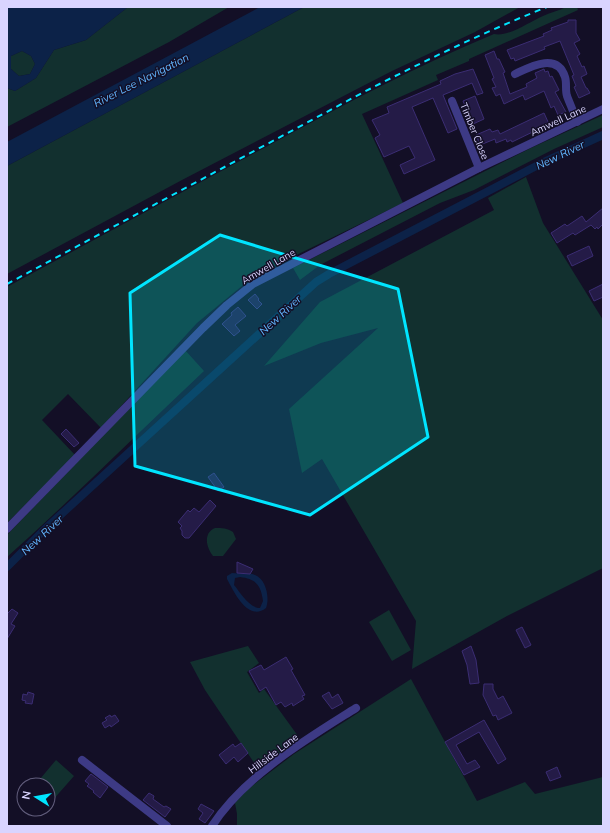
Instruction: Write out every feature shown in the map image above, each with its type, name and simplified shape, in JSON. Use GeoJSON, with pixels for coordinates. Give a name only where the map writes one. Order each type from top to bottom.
{"type":"FeatureCollection","features":[{"type":"Feature","properties":{"kind":"street"},"geometry":{"type":"LineString","coordinates":[[515,74],[544,63],[556,66],[560,69],[565,76],[567,96],[577,122]]}},
{"type":"Feature","properties":{"kind":"street","name":"Timber Close"},"geometry":{"type":"LineString","coordinates":[[452,101],[479,168]]}},
{"type":"Feature","properties":{"kind":"street","name":"Amwell Lane"},"geometry":{"type":"LineString","coordinates":[[7,529],[203,328],[253,284],[479,168],[603,109]]}},
{"type":"Feature","properties":{"kind":"street","name":"Hillside Lane"},"geometry":{"type":"LineString","coordinates":[[212,826],[227,807],[265,770],[300,744],[356,708]]}},
{"type":"Feature","properties":{"kind":"street"},"geometry":{"type":"LineString","coordinates":[[82,760],[167,826]]}},
{"type":"Feature","properties":{"kind":"highlighted area"},"geometry":{"type":"Polygon","coordinates":[[[220,235],[398,289],[428,437],[310,515],[135,466],[130,293],[220,235]]]}},
{"type":"Feature","properties":{"kind":"green space"},"geometry":{"type":"Polygon","coordinates":[[[128,7],[229,7],[169,42],[7,127],[7,88],[15,91],[36,78],[54,50],[86,40],[128,7]]]}},
{"type":"Feature","properties":{"kind":"green space"},"geometry":{"type":"Polygon","coordinates":[[[304,7],[520,7],[475,32],[392,71],[182,180],[7,274],[7,166],[304,7]]]}},
{"type":"Feature","properties":{"kind":"green space"},"geometry":{"type":"Polygon","coordinates":[[[566,7],[577,7],[578,10],[469,59],[469,61],[436,75],[438,80],[362,114],[403,203],[276,265],[248,281],[197,323],[101,428],[68,394],[42,420],[75,455],[7,523],[7,287],[302,127],[383,85],[438,58],[494,34],[512,31],[566,7]]]}},
{"type":"Feature","properties":{"kind":"green space"},"geometry":{"type":"Polygon","coordinates":[[[22,51],[31,56],[35,64],[30,74],[19,76],[11,69],[11,56],[22,51]]]}},
{"type":"Feature","properties":{"kind":"green space"},"geometry":{"type":"Polygon","coordinates":[[[603,115],[603,127],[554,149],[474,190],[440,203],[320,265],[300,280],[293,268],[531,148],[603,115]]]}},
{"type":"Feature","properties":{"kind":"green space"},"geometry":{"type":"Polygon","coordinates":[[[526,177],[543,223],[603,320],[603,568],[507,616],[412,669],[416,621],[322,459],[302,473],[289,409],[378,328],[321,343],[264,366],[320,302],[494,210],[488,198],[526,177]]]}},
{"type":"Feature","properties":{"kind":"green space"},"geometry":{"type":"Polygon","coordinates":[[[185,350],[204,371],[7,557],[7,535],[185,350]]]}},
{"type":"Feature","properties":{"kind":"green space"},"geometry":{"type":"Polygon","coordinates":[[[215,528],[224,528],[233,532],[236,539],[223,556],[213,556],[207,545],[207,537],[211,530],[215,528]]]}},
{"type":"Feature","properties":{"kind":"green space"},"geometry":{"type":"Polygon","coordinates":[[[389,610],[411,650],[392,661],[369,622],[389,610]]]}},
{"type":"Feature","properties":{"kind":"green space"},"geometry":{"type":"Polygon","coordinates":[[[248,646],[259,663],[247,672],[259,693],[264,689],[298,736],[292,747],[259,770],[205,690],[190,662],[248,646]]]}},
{"type":"Feature","properties":{"kind":"green space"},"geometry":{"type":"Polygon","coordinates":[[[411,679],[477,801],[525,782],[535,794],[603,777],[603,826],[237,826],[235,803],[248,789],[294,754],[411,679]]]}},
{"type":"Feature","properties":{"kind":"green space"},"geometry":{"type":"Polygon","coordinates":[[[56,760],[74,776],[56,796],[56,777],[42,777],[56,760]]]}},
{"type":"Feature","properties":{"kind":"water"},"geometry":{"type":"Polygon","coordinates":[[[7,7],[128,7],[86,40],[54,50],[36,78],[15,91],[7,88],[7,7]],[[22,51],[11,56],[11,69],[19,76],[30,74],[35,64],[31,56],[22,51]]]}},
{"type":"Feature","properties":{"kind":"water","name":"River Lee Navigation"},"geometry":{"type":"Polygon","coordinates":[[[260,7],[304,7],[7,166],[7,142],[260,7]]]}},
{"type":"Feature","properties":{"kind":"water"},"geometry":{"type":"Polygon","coordinates":[[[232,573],[246,573],[259,577],[266,589],[268,599],[266,608],[259,611],[253,611],[242,604],[227,579],[227,576],[232,573]],[[235,578],[234,585],[249,603],[260,608],[263,601],[261,591],[254,581],[246,578],[235,578]]]}},
{"type":"Feature","properties":{"kind":"building"},"geometry":{"type":"Polygon","coordinates":[[[568,20],[576,20],[576,33],[580,40],[574,43],[580,54],[577,56],[582,67],[584,66],[587,74],[581,77],[590,93],[579,98],[574,87],[576,86],[572,76],[574,75],[560,41],[544,47],[545,49],[515,61],[514,58],[511,59],[507,50],[544,36],[543,34],[552,30],[551,28],[568,22],[568,20]]]}},
{"type":"Feature","properties":{"kind":"building"},"geometry":{"type":"Polygon","coordinates":[[[494,51],[505,72],[503,73],[510,94],[527,87],[526,84],[537,78],[535,73],[544,69],[545,72],[548,71],[550,77],[552,76],[559,90],[555,92],[566,112],[558,115],[554,106],[551,108],[544,91],[525,100],[523,95],[504,104],[500,94],[496,96],[492,88],[496,87],[485,55],[494,51]]]}},
{"type":"Feature","properties":{"kind":"building"},"geometry":{"type":"Polygon","coordinates":[[[473,69],[483,93],[477,95],[472,83],[443,95],[457,129],[448,133],[433,98],[412,107],[435,160],[404,174],[400,165],[415,158],[409,146],[384,157],[375,138],[380,135],[372,120],[389,113],[387,107],[441,84],[440,81],[455,74],[473,69]]]}},
{"type":"Feature","properties":{"kind":"building"},"geometry":{"type":"Polygon","coordinates":[[[475,96],[484,119],[473,124],[463,101],[475,96]]]}},
{"type":"Feature","properties":{"kind":"building"},"geometry":{"type":"Polygon","coordinates":[[[544,113],[549,124],[512,142],[511,140],[507,142],[506,139],[496,143],[495,139],[480,145],[476,135],[490,129],[492,132],[498,130],[500,134],[544,113]]]}},
{"type":"Feature","properties":{"kind":"building"},"geometry":{"type":"Polygon","coordinates":[[[603,208],[603,224],[598,229],[597,227],[595,229],[591,225],[575,235],[573,233],[557,243],[551,233],[565,224],[567,226],[582,216],[586,222],[603,208]]]}},
{"type":"Feature","properties":{"kind":"building"},"geometry":{"type":"Polygon","coordinates":[[[589,246],[593,256],[572,266],[567,256],[589,246]]]}},
{"type":"Feature","properties":{"kind":"building"},"geometry":{"type":"Polygon","coordinates":[[[603,284],[603,297],[594,301],[589,291],[603,284]]]}},
{"type":"Feature","properties":{"kind":"building"},"geometry":{"type":"Polygon","coordinates":[[[255,294],[262,304],[257,309],[248,300],[255,294]]]}},
{"type":"Feature","properties":{"kind":"building"},"geometry":{"type":"Polygon","coordinates":[[[238,307],[246,316],[235,325],[240,331],[234,336],[222,324],[238,307]]]}},
{"type":"Feature","properties":{"kind":"building"},"geometry":{"type":"Polygon","coordinates":[[[66,429],[79,443],[74,447],[61,434],[66,429]]]}},
{"type":"Feature","properties":{"kind":"building"},"geometry":{"type":"Polygon","coordinates":[[[214,473],[224,487],[218,491],[208,477],[214,473]]]}},
{"type":"Feature","properties":{"kind":"building"},"geometry":{"type":"Polygon","coordinates":[[[210,500],[216,506],[189,538],[185,538],[182,535],[180,528],[182,526],[178,522],[188,510],[190,512],[194,508],[199,512],[210,500]]]}},
{"type":"Feature","properties":{"kind":"building"},"geometry":{"type":"Polygon","coordinates":[[[237,562],[253,569],[250,574],[237,573],[237,562]]]}},
{"type":"Feature","properties":{"kind":"building"},"geometry":{"type":"Polygon","coordinates":[[[12,609],[18,613],[11,624],[15,626],[7,639],[7,614],[12,609]]]}},
{"type":"Feature","properties":{"kind":"building"},"geometry":{"type":"Polygon","coordinates":[[[522,627],[531,645],[525,648],[516,630],[522,627]]]}},
{"type":"Feature","properties":{"kind":"building"},"geometry":{"type":"Polygon","coordinates":[[[471,646],[476,660],[479,683],[470,684],[467,665],[462,651],[471,646]]]}},
{"type":"Feature","properties":{"kind":"building"},"geometry":{"type":"Polygon","coordinates":[[[286,657],[293,669],[291,670],[305,695],[302,696],[304,699],[293,706],[292,703],[285,707],[281,702],[276,705],[266,687],[260,691],[249,671],[261,665],[264,670],[286,657]]]}},
{"type":"Feature","properties":{"kind":"building"},"geometry":{"type":"Polygon","coordinates":[[[484,684],[493,684],[493,689],[498,699],[503,696],[512,713],[498,720],[496,715],[493,716],[483,695],[484,684]]]}},
{"type":"Feature","properties":{"kind":"building"},"geometry":{"type":"Polygon","coordinates":[[[28,692],[34,694],[32,704],[25,703],[26,701],[22,700],[23,694],[27,695],[28,692]]]}},
{"type":"Feature","properties":{"kind":"building"},"geometry":{"type":"Polygon","coordinates":[[[329,692],[332,698],[338,694],[343,703],[332,709],[322,696],[329,692]]]}},
{"type":"Feature","properties":{"kind":"building"},"geometry":{"type":"Polygon","coordinates":[[[110,715],[111,717],[115,715],[119,721],[111,727],[110,725],[105,728],[102,723],[107,720],[105,718],[110,715]]]}},
{"type":"Feature","properties":{"kind":"building"},"geometry":{"type":"Polygon","coordinates":[[[484,720],[506,759],[498,764],[479,732],[456,745],[467,764],[475,760],[480,767],[464,775],[445,742],[484,720]]]}},
{"type":"Feature","properties":{"kind":"building"},"geometry":{"type":"Polygon","coordinates":[[[241,743],[248,753],[238,762],[234,757],[226,764],[219,755],[233,744],[235,747],[241,743]]]}},
{"type":"Feature","properties":{"kind":"building"},"geometry":{"type":"Polygon","coordinates":[[[557,767],[561,777],[550,781],[546,772],[557,767]]]}},
{"type":"Feature","properties":{"kind":"building"},"geometry":{"type":"Polygon","coordinates":[[[91,774],[108,787],[100,798],[87,786],[89,784],[85,781],[91,774]]]}},
{"type":"Feature","properties":{"kind":"building"},"geometry":{"type":"Polygon","coordinates":[[[149,793],[154,796],[153,799],[164,807],[166,806],[171,809],[165,817],[143,800],[149,793]]]}},
{"type":"Feature","properties":{"kind":"building"},"geometry":{"type":"Polygon","coordinates":[[[201,804],[214,811],[205,823],[199,819],[203,813],[198,809],[201,804]]]}},
{"type":"Feature","properties":{"kind":"waterway","name":"New River"},"geometry":{"type":"LineString","coordinates":[[7,567],[45,529],[316,282],[544,162],[603,135]]}},
{"type":"Feature","properties":{"kind":"railway"},"geometry":{"type":"LineString","coordinates":[[7,284],[362,93],[453,48],[547,7]]}}]}
